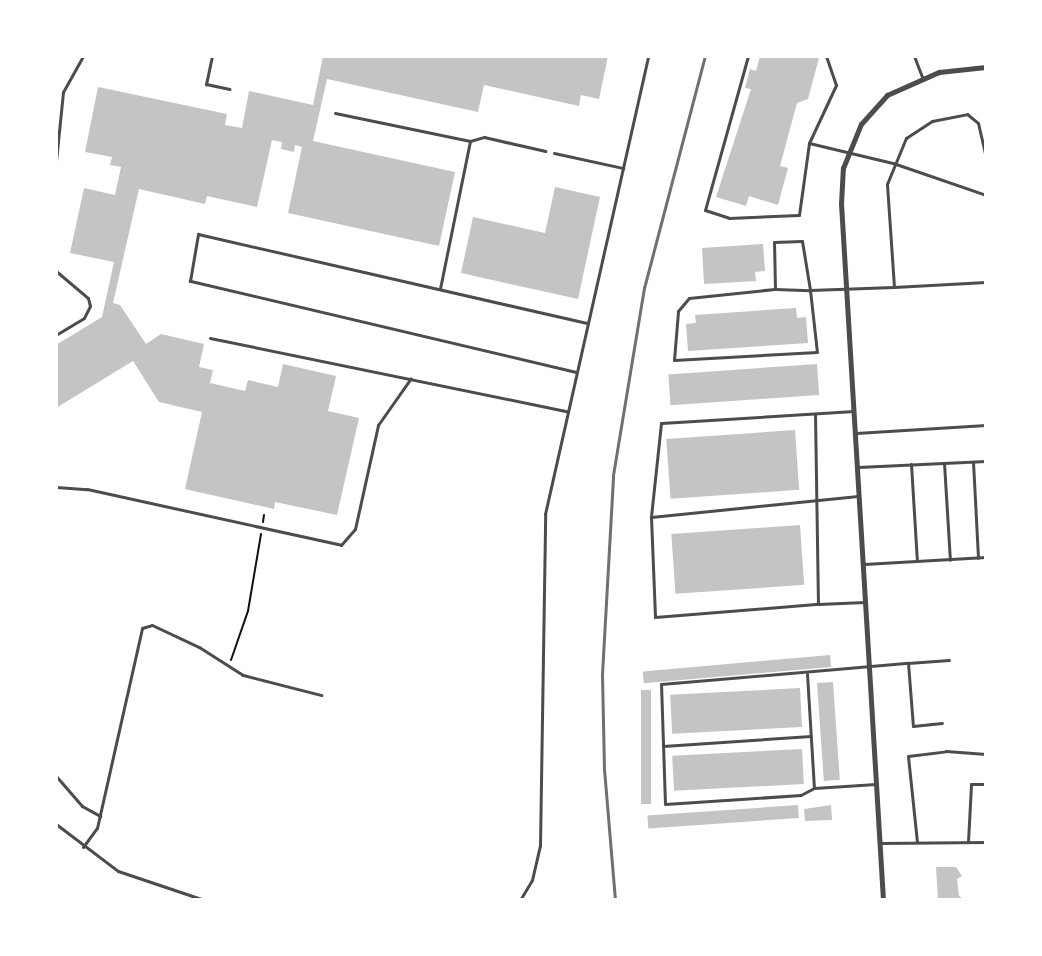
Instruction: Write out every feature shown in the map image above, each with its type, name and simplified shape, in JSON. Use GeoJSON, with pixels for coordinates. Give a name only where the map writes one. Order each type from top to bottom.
{"type":"FeatureCollection","features":[{"type":"Feature","properties":{"kind":"street"},"geometry":{"type":"LineString","coordinates":[[882,900],[877,784],[841,204],[847,151],[874,108],[887,95],[922,77],[986,67]]}},
{"type":"Feature","properties":{"kind":"lane"},"geometry":{"type":"LineString","coordinates":[[56,160],[63,92],[83,56]]}},
{"type":"Feature","properties":{"kind":"lane"},"geometry":{"type":"LineString","coordinates":[[212,56],[206,84],[229,88]]}},
{"type":"Feature","properties":{"kind":"lane"},"geometry":{"type":"LineString","coordinates":[[520,900],[532,880],[540,846],[544,514],[648,56]]}},
{"type":"Feature","properties":{"kind":"lane"},"geometry":{"type":"LineString","coordinates":[[748,56],[705,210],[729,218],[799,215],[809,143],[836,86],[826,56]]}},
{"type":"Feature","properties":{"kind":"lane"},"geometry":{"type":"LineString","coordinates":[[914,56],[922,77]]}},
{"type":"Feature","properties":{"kind":"lane"},"geometry":{"type":"LineString","coordinates":[[335,113],[470,141],[484,138],[545,151]]}},
{"type":"Feature","properties":{"kind":"lane"},"geometry":{"type":"LineString","coordinates":[[894,287],[887,184],[892,163],[906,138],[918,128],[932,121],[967,114],[978,123],[986,157]]}},
{"type":"Feature","properties":{"kind":"lane"},"geometry":{"type":"LineString","coordinates":[[440,289],[470,141]]}},
{"type":"Feature","properties":{"kind":"lane"},"geometry":{"type":"LineString","coordinates":[[809,143],[892,163],[986,195]]}},
{"type":"Feature","properties":{"kind":"lane"},"geometry":{"type":"LineString","coordinates":[[554,153],[623,168]]}},
{"type":"Feature","properties":{"kind":"lane"},"geometry":{"type":"LineString","coordinates":[[576,372],[190,281],[198,234],[587,323]]}},
{"type":"Feature","properties":{"kind":"lane"},"geometry":{"type":"LineString","coordinates":[[775,289],[774,242],[802,241],[810,290],[816,352],[674,360],[678,311],[689,298],[775,289],[810,290],[846,289],[986,282]]}},
{"type":"Feature","properties":{"kind":"lane"},"geometry":{"type":"LineString","coordinates":[[56,271],[88,298],[90,306],[84,318],[56,335]]}},
{"type":"Feature","properties":{"kind":"lane"},"geometry":{"type":"LineString","coordinates":[[210,338],[567,411]]}},
{"type":"Feature","properties":{"kind":"lane"},"geometry":{"type":"LineString","coordinates":[[56,487],[87,489],[262,528],[347,542],[355,529],[378,425],[411,378]]}},
{"type":"Feature","properties":{"kind":"lane"},"geometry":{"type":"LineString","coordinates":[[855,411],[661,423],[651,517],[656,617],[866,602]]}},
{"type":"Feature","properties":{"kind":"lane"},"geometry":{"type":"LineString","coordinates":[[815,414],[818,604]]}},
{"type":"Feature","properties":{"kind":"lane"},"geometry":{"type":"LineString","coordinates":[[856,433],[986,425]]}},
{"type":"Feature","properties":{"kind":"lane"},"geometry":{"type":"LineString","coordinates":[[858,467],[986,461]]}},
{"type":"Feature","properties":{"kind":"lane"},"geometry":{"type":"LineString","coordinates":[[973,462],[978,558]]}},
{"type":"Feature","properties":{"kind":"lane"},"geometry":{"type":"LineString","coordinates":[[944,463],[950,560]]}},
{"type":"Feature","properties":{"kind":"lane"},"geometry":{"type":"LineString","coordinates":[[911,464],[917,561]]}},
{"type":"Feature","properties":{"kind":"lane"},"geometry":{"type":"LineString","coordinates":[[651,517],[860,496]]}},
{"type":"Feature","properties":{"kind":"lane"},"geometry":{"type":"LineString","coordinates":[[864,564],[986,558]]}},
{"type":"Feature","properties":{"kind":"lane"},"geometry":{"type":"LineString","coordinates":[[83,847],[97,828],[142,628],[152,625],[200,647],[230,668],[258,681],[321,695]]}},
{"type":"Feature","properties":{"kind":"lane"},"geometry":{"type":"LineString","coordinates":[[877,784],[814,788],[801,795],[665,804],[661,684],[807,674],[949,660]]}},
{"type":"Feature","properties":{"kind":"lane"},"geometry":{"type":"LineString","coordinates":[[908,663],[913,726],[942,724]]}},
{"type":"Feature","properties":{"kind":"lane"},"geometry":{"type":"LineString","coordinates":[[807,674],[814,788]]}},
{"type":"Feature","properties":{"kind":"lane"},"geometry":{"type":"LineString","coordinates":[[663,746],[811,736]]}},
{"type":"Feature","properties":{"kind":"lane"},"geometry":{"type":"LineString","coordinates":[[917,842],[908,756],[946,751],[986,754]]}},
{"type":"Feature","properties":{"kind":"lane"},"geometry":{"type":"LineString","coordinates":[[56,776],[82,806],[100,816]]}},
{"type":"Feature","properties":{"kind":"lane"},"geometry":{"type":"LineString","coordinates":[[968,842],[970,784],[986,784]]}},
{"type":"Feature","properties":{"kind":"lane"},"geometry":{"type":"LineString","coordinates":[[56,824],[83,847],[131,878],[204,900]]}},
{"type":"Feature","properties":{"kind":"lane"},"geometry":{"type":"LineString","coordinates":[[880,843],[986,842]]}},
{"type":"Feature","properties":{"kind":"path"},"geometry":{"type":"LineString","coordinates":[[230,668],[248,611],[264,515]]}},
{"type":"Feature","properties":{"kind":"building"},"geometry":{"type":"Polygon","coordinates":[[[323,56],[608,56],[599,99],[581,95],[579,106],[484,85],[478,112],[327,79],[313,141],[455,172],[439,246],[288,213],[302,147],[295,145],[294,152],[281,149],[282,142],[272,140],[257,207],[207,196],[205,204],[139,189],[113,303],[120,305],[146,344],[161,334],[204,344],[199,367],[213,370],[210,383],[245,391],[248,380],[278,387],[283,364],[336,376],[328,411],[359,418],[337,515],[275,502],[274,509],[185,489],[202,412],[159,402],[133,361],[56,408],[56,345],[102,317],[114,262],[70,253],[84,188],[115,195],[121,167],[110,165],[112,157],[85,152],[98,87],[227,114],[225,125],[242,128],[249,91],[313,105],[323,56]]]}},
{"type":"Feature","properties":{"kind":"building"},"geometry":{"type":"Polygon","coordinates":[[[760,56],[819,58],[808,99],[797,103],[780,166],[788,168],[778,205],[749,196],[746,206],[716,197],[751,89],[745,88],[750,69],[756,71],[760,56]]]}},
{"type":"Feature","properties":{"kind":"building"},"geometry":{"type":"Polygon","coordinates":[[[555,187],[600,197],[578,299],[461,273],[473,217],[545,233],[555,187]]]}},
{"type":"Feature","properties":{"kind":"building"},"geometry":{"type":"Polygon","coordinates":[[[763,244],[765,271],[755,272],[756,281],[704,284],[702,248],[763,244]]]}},
{"type":"Feature","properties":{"kind":"building"},"geometry":{"type":"Polygon","coordinates":[[[796,308],[797,318],[806,317],[808,343],[688,351],[686,324],[696,323],[695,315],[796,308]]]}},
{"type":"Feature","properties":{"kind":"building"},"geometry":{"type":"Polygon","coordinates":[[[817,364],[819,395],[671,405],[668,374],[817,364]]]}},
{"type":"Feature","properties":{"kind":"building"},"geometry":{"type":"Polygon","coordinates":[[[795,430],[799,490],[670,499],[666,439],[795,430]]]}},
{"type":"Feature","properties":{"kind":"building"},"geometry":{"type":"Polygon","coordinates":[[[800,525],[804,585],[675,594],[671,534],[800,525]]]}},
{"type":"Feature","properties":{"kind":"building"},"geometry":{"type":"Polygon","coordinates":[[[830,655],[831,667],[644,683],[643,671],[830,655]]]}},
{"type":"Feature","properties":{"kind":"building"},"geometry":{"type":"Polygon","coordinates":[[[833,682],[840,780],[824,781],[817,683],[833,682]]]}},
{"type":"Feature","properties":{"kind":"building"},"geometry":{"type":"Polygon","coordinates":[[[800,688],[802,727],[672,734],[670,695],[800,688]]]}},
{"type":"Feature","properties":{"kind":"building"},"geometry":{"type":"Polygon","coordinates":[[[641,690],[651,690],[651,804],[641,804],[641,690]]]}},
{"type":"Feature","properties":{"kind":"building"},"geometry":{"type":"Polygon","coordinates":[[[802,749],[804,784],[674,791],[672,756],[802,749]]]}},
{"type":"Feature","properties":{"kind":"building"},"geometry":{"type":"Polygon","coordinates":[[[798,805],[799,818],[648,829],[647,816],[798,805]]]}},
{"type":"Feature","properties":{"kind":"building"},"geometry":{"type":"Polygon","coordinates":[[[831,805],[832,820],[805,821],[804,809],[831,805]]]}},
{"type":"Feature","properties":{"kind":"building"},"geometry":{"type":"Polygon","coordinates":[[[936,867],[956,867],[962,876],[957,879],[959,896],[965,900],[938,900],[936,867]]]}},
{"type":"Feature","properties":{"kind":"railway"},"geometry":{"type":"LineString","coordinates":[[615,900],[604,770],[602,674],[613,475],[644,288],[705,56]]}}]}
